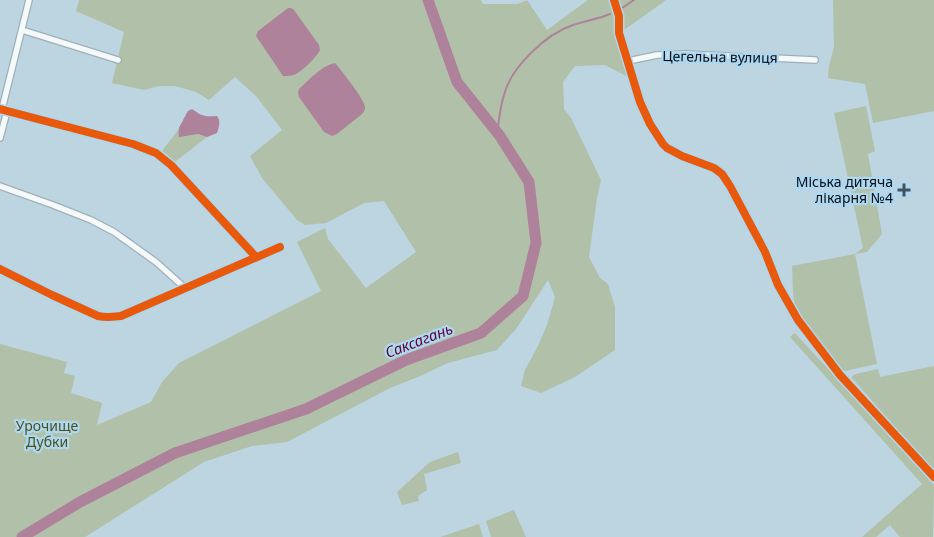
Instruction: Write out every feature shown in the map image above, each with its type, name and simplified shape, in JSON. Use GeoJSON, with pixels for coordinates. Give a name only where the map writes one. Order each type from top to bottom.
{"type":"FeatureCollection","features":[{"type":"Feature","properties":{"kind":"street"},"geometry":{"type":"LineString","coordinates":[[0,138],[3,110],[29,0]]}},
{"type":"Feature","properties":{"kind":"street"},"geometry":{"type":"LineString","coordinates":[[614,0],[619,16],[619,33],[640,102],[650,124],[663,144],[667,148],[714,168],[722,174],[765,252],[778,285],[798,320],[840,375],[934,477]]}},
{"type":"Feature","properties":{"kind":"street"},"geometry":{"type":"LineString","coordinates":[[22,30],[118,60]]}},
{"type":"Feature","properties":{"kind":"street","name":"Цегельна вулиця"},"geometry":{"type":"LineString","coordinates":[[628,61],[657,55],[685,54],[815,60]]}},
{"type":"Feature","properties":{"kind":"street"},"geometry":{"type":"LineString","coordinates":[[3,110],[84,130],[133,144],[156,153],[178,173],[256,257]]}},
{"type":"Feature","properties":{"kind":"street"},"geometry":{"type":"LineString","coordinates":[[0,186],[53,205],[114,232],[156,262],[185,288]]}},
{"type":"Feature","properties":{"kind":"street"},"geometry":{"type":"LineString","coordinates":[[0,269],[52,295],[105,318],[121,316],[280,247]]}},
{"type":"Feature","properties":{"kind":"green space","name":"Урочище Дубки"},"geometry":{"type":"Polygon","coordinates":[[[79,0],[481,0],[483,4],[518,4],[527,0],[547,30],[588,0],[666,0],[620,33],[632,79],[605,65],[575,66],[563,82],[564,109],[571,118],[601,180],[589,257],[600,278],[608,284],[615,307],[615,350],[575,377],[541,393],[521,386],[525,370],[547,325],[555,297],[548,280],[516,329],[497,350],[448,363],[390,388],[287,442],[252,446],[204,462],[85,537],[0,537],[0,344],[67,362],[64,373],[75,376],[71,393],[102,403],[97,425],[151,402],[162,382],[179,363],[321,291],[297,242],[325,228],[328,239],[366,288],[416,252],[384,201],[364,203],[326,223],[305,225],[297,220],[262,178],[250,156],[282,130],[256,96],[235,77],[209,100],[196,92],[175,86],[159,86],[144,90],[112,83],[124,32],[76,11],[79,0]]]}},
{"type":"Feature","properties":{"kind":"green space"},"geometry":{"type":"Polygon","coordinates":[[[833,0],[934,0],[934,111],[873,123],[865,84],[828,78],[834,47],[833,0]]]}},
{"type":"Feature","properties":{"kind":"green space"},"geometry":{"type":"Polygon","coordinates":[[[866,106],[875,151],[868,154],[882,234],[867,252],[855,254],[863,248],[834,113],[866,106]]]}},
{"type":"Feature","properties":{"kind":"green space"},"geometry":{"type":"Polygon","coordinates":[[[178,130],[180,137],[198,134],[207,137],[171,165],[159,155],[178,130]]]}},
{"type":"Feature","properties":{"kind":"green space"},"geometry":{"type":"Polygon","coordinates":[[[855,254],[877,364],[845,371],[837,367],[831,360],[798,315],[793,294],[792,266],[855,254]]]}},
{"type":"Feature","properties":{"kind":"green space"},"geometry":{"type":"Polygon","coordinates":[[[795,333],[934,485],[933,537],[900,537],[890,525],[876,537],[862,537],[922,484],[790,337],[795,333]]]}},
{"type":"Feature","properties":{"kind":"green space"},"geometry":{"type":"Polygon","coordinates":[[[934,366],[934,471],[852,376],[878,369],[880,377],[934,366]]]}},
{"type":"Feature","properties":{"kind":"green space"},"geometry":{"type":"Polygon","coordinates":[[[458,452],[461,463],[424,474],[427,490],[418,496],[419,501],[402,505],[397,492],[430,462],[458,452]]]}},
{"type":"Feature","properties":{"kind":"green space"},"geometry":{"type":"Polygon","coordinates":[[[514,510],[526,537],[491,537],[486,521],[514,510]]]}},
{"type":"Feature","properties":{"kind":"green space"},"geometry":{"type":"Polygon","coordinates":[[[479,524],[483,537],[440,537],[479,524]]]}},
{"type":"Feature","properties":{"kind":"shaded area"},"geometry":{"type":"Polygon","coordinates":[[[288,8],[294,10],[319,45],[320,50],[306,67],[299,72],[283,76],[256,36],[258,31],[288,8]]]}},
{"type":"Feature","properties":{"kind":"shaded area"},"geometry":{"type":"Polygon","coordinates":[[[335,63],[357,92],[365,108],[362,114],[332,136],[324,132],[299,97],[298,92],[316,74],[325,67],[335,63]]]}},
{"type":"Feature","properties":{"kind":"shaded area"},"geometry":{"type":"Polygon","coordinates":[[[192,109],[204,116],[217,116],[219,126],[217,133],[207,137],[198,134],[179,137],[180,126],[187,112],[192,109]]]}},
{"type":"Feature","properties":{"kind":"waterway","name":"Саксагань"},"geometry":{"type":"LineString","coordinates":[[22,537],[80,502],[175,453],[306,409],[406,360],[481,333],[523,296],[536,243],[529,182],[500,136],[457,82],[428,0]]}},
{"type":"Feature","properties":{"kind":"waterway"},"geometry":{"type":"LineString","coordinates":[[622,8],[634,0]]}},
{"type":"Feature","properties":{"kind":"waterway"},"geometry":{"type":"LineString","coordinates":[[497,133],[508,84],[531,53],[563,29],[610,14]]}},
{"type":"Feature","properties":{"kind":"cycle path"},"geometry":{"type":"LineString","coordinates":[[614,0],[619,16],[619,33],[640,102],[650,124],[663,144],[682,156],[714,168],[722,174],[765,252],[778,285],[798,320],[840,375],[934,477]]}},
{"type":"Feature","properties":{"kind":"cycle path"},"geometry":{"type":"LineString","coordinates":[[0,109],[133,144],[156,153],[171,165],[256,257]]}},
{"type":"Feature","properties":{"kind":"cycle path"},"geometry":{"type":"LineString","coordinates":[[0,269],[98,316],[112,317],[121,316],[280,247]]}},
{"type":"Feature","properties":{"kind":"place","name":"Міська дитяча лікарня №4"},"geometry":{"type":"Point","coordinates":[904,190]}}]}
